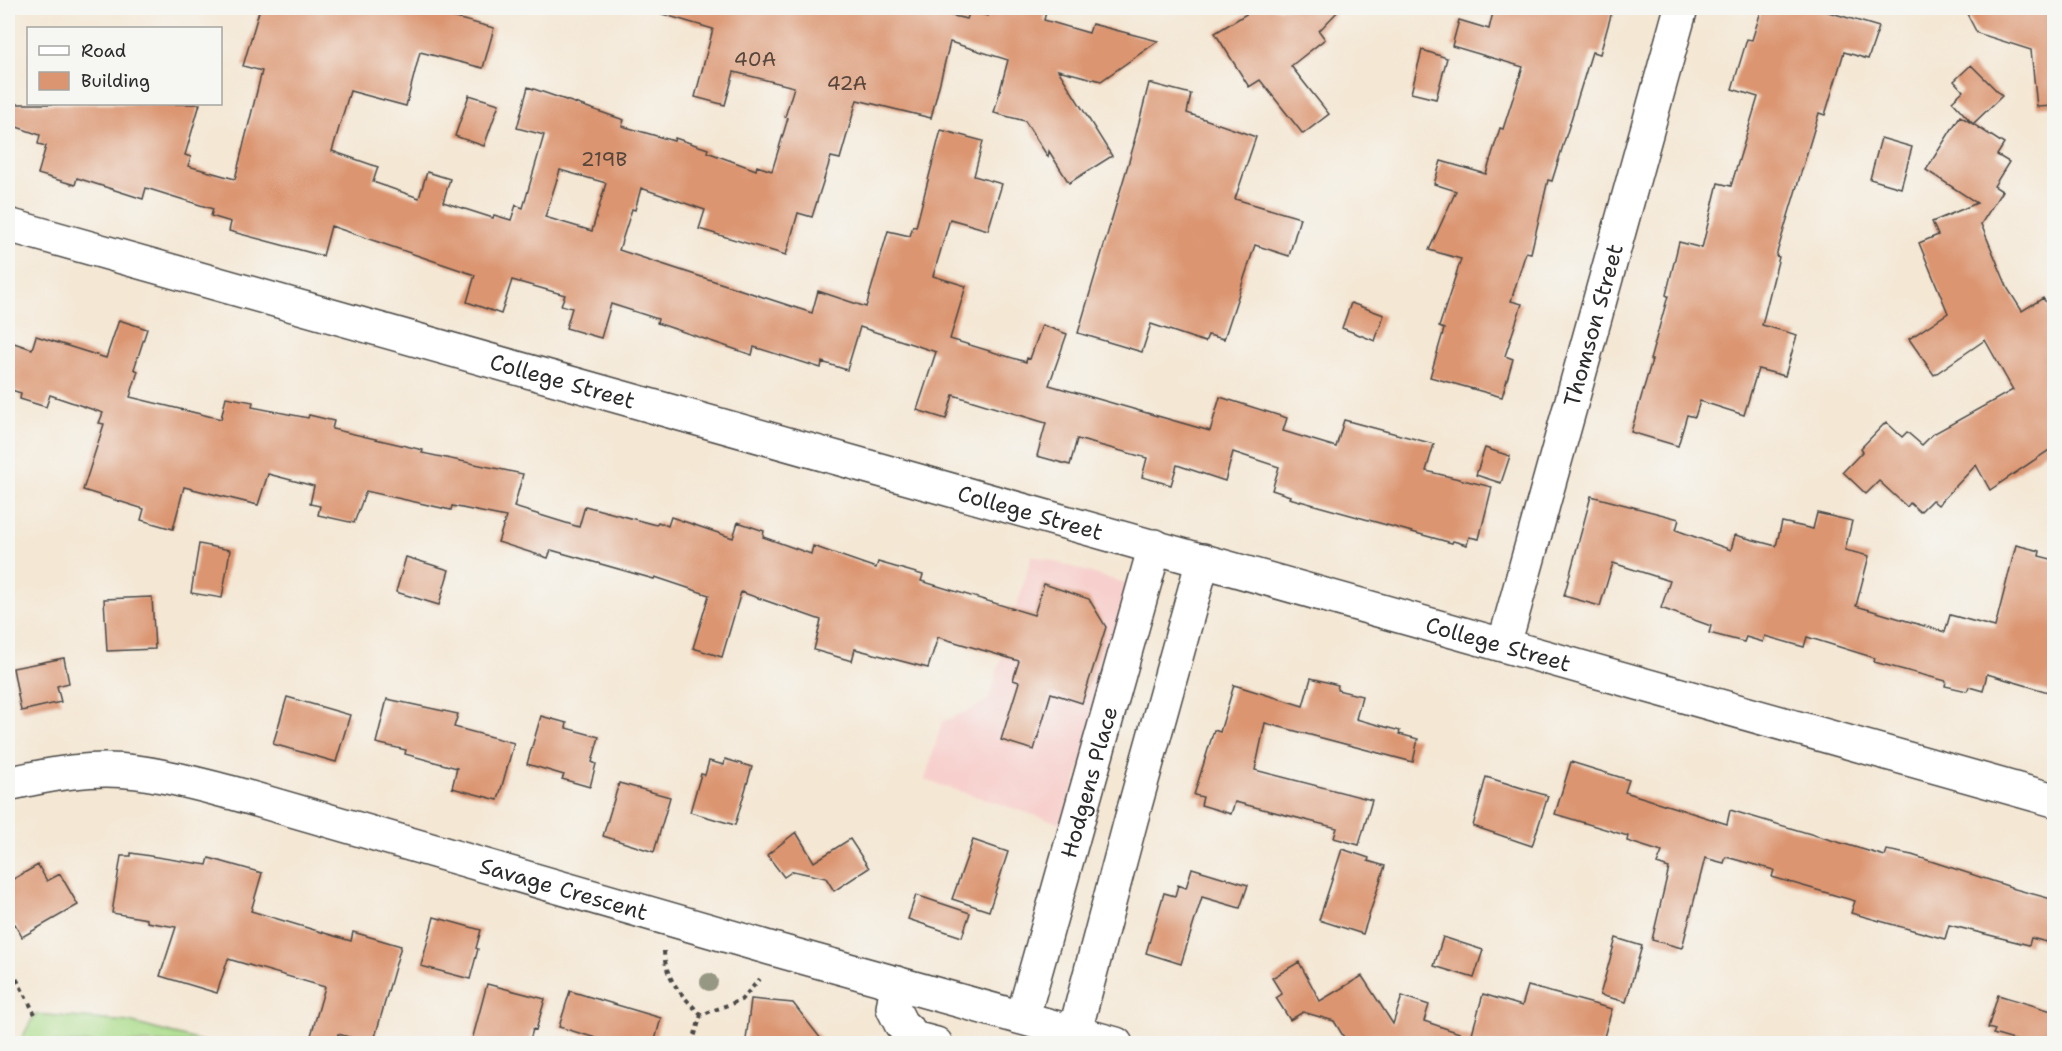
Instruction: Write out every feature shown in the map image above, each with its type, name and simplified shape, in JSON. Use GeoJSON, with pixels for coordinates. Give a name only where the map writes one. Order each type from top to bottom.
{"type":"FeatureCollection","features":[{"type":"Feature","properties":{"kind":"street","name":"Thomson Street"},"geometry":{"type":"LineString","coordinates":[[1504,645],[1681,8]]}},
{"type":"Feature","properties":{"kind":"street","name":"College Street"},"geometry":{"type":"LineString","coordinates":[[8,225],[2055,800]]}},
{"type":"Feature","properties":{"kind":"street","name":"Hodgens Place"},"geometry":{"type":"LineString","coordinates":[[1023,1016],[1155,546]]}},
{"type":"Feature","properties":{"kind":"street"},"geometry":{"type":"LineString","coordinates":[[1075,1031],[1203,560]]}},
{"type":"Feature","properties":{"kind":"street","name":"Savage Crescent"},"geometry":{"type":"LineString","coordinates":[[8,784],[47,774],[91,770],[136,771],[179,779],[773,949],[1023,1016],[1116,1044]]}},
{"type":"Feature","properties":{"kind":"street"},"geometry":{"type":"LineString","coordinates":[[897,984],[893,1008],[901,1024],[916,1039],[936,1044]]}},
{"type":"Feature","properties":{"kind":"path"},"geometry":{"type":"LineString","coordinates":[[669,918],[663,937],[664,960],[674,987],[701,1015]]}},
{"type":"Feature","properties":{"kind":"path"},"geometry":{"type":"LineString","coordinates":[[701,1015],[741,1000],[767,971],[773,949]]}},
{"type":"Feature","properties":{"kind":"path"},"geometry":{"type":"LineString","coordinates":[[8,963],[35,1014]]}},
{"type":"Feature","properties":{"kind":"path"},"geometry":{"type":"LineString","coordinates":[[692,1044],[701,1015]]}},
{"type":"Feature","properties":{"kind":"shaded area"},"geometry":{"type":"Polygon","coordinates":[[[1032,555],[1138,587],[1062,824],[925,780],[942,722],[973,709],[989,699],[1032,555]]]}},
{"type":"Feature","properties":{"kind":"green space"},"geometry":{"type":"Polygon","coordinates":[[[35,1014],[129,1022],[208,1043],[19,1043],[35,1014]]]}},
{"type":"Feature","properties":{"kind":"building"},"geometry":{"type":"Polygon","coordinates":[[[260,8],[418,8],[494,28],[483,68],[420,52],[406,106],[350,91],[332,151],[378,167],[373,182],[419,198],[427,172],[450,179],[443,202],[493,218],[494,215],[511,220],[516,205],[523,208],[544,135],[517,128],[528,87],[624,120],[622,126],[674,141],[675,138],[708,149],[707,152],[756,170],[757,166],[772,171],[788,118],[785,117],[794,87],[734,72],[725,105],[695,97],[713,29],[662,14],[663,8],[919,8],[967,19],[970,11],[988,16],[990,8],[1047,8],[1044,20],[1089,33],[1092,24],[1158,41],[1101,81],[1058,70],[1112,156],[1069,183],[1049,151],[1048,157],[1025,121],[994,113],[1008,60],[950,42],[931,118],[857,100],[840,159],[831,157],[812,217],[798,213],[786,255],[699,229],[705,210],[641,188],[619,250],[812,313],[818,291],[866,307],[888,231],[910,236],[913,226],[916,227],[941,130],[983,141],[974,176],[1002,184],[988,230],[950,219],[933,276],[966,286],[950,339],[1026,362],[1027,358],[1030,359],[1042,325],[1067,334],[1049,385],[1210,431],[1220,397],[1287,418],[1283,431],[1336,447],[1344,420],[1434,444],[1426,471],[1492,487],[1479,539],[1469,537],[1467,545],[1453,541],[1452,543],[1289,498],[1290,496],[1272,490],[1279,467],[1233,452],[1225,481],[1177,465],[1171,485],[1142,477],[1147,458],[1077,439],[1070,465],[1037,456],[1046,423],[953,395],[946,419],[917,410],[936,352],[860,327],[847,370],[822,362],[821,368],[754,347],[752,355],[657,323],[658,319],[611,304],[601,338],[566,328],[572,308],[561,305],[565,295],[512,280],[501,314],[467,302],[475,275],[331,226],[323,256],[229,231],[231,222],[211,216],[213,209],[146,188],[143,199],[77,178],[75,185],[38,174],[46,146],[38,144],[40,135],[8,124],[8,104],[200,105],[185,155],[191,157],[188,166],[235,179],[262,71],[243,66],[260,8]],[[560,170],[545,217],[592,231],[606,183],[560,170]]]}},
{"type":"Feature","properties":{"kind":"building"},"geometry":{"type":"Polygon","coordinates":[[[1256,8],[1341,8],[1319,31],[1325,39],[1291,66],[1329,114],[1303,134],[1260,80],[1249,87],[1215,33],[1256,8]]]}},
{"type":"Feature","properties":{"kind":"building"},"geometry":{"type":"Polygon","coordinates":[[[1494,8],[1613,8],[1600,54],[1592,52],[1552,181],[1548,180],[1531,253],[1526,252],[1511,301],[1522,304],[1505,356],[1513,359],[1502,397],[1430,377],[1444,329],[1439,327],[1461,259],[1429,250],[1456,191],[1434,184],[1441,161],[1486,174],[1500,128],[1503,129],[1523,67],[1452,46],[1459,20],[1489,29],[1494,8]]]}},
{"type":"Feature","properties":{"kind":"building"},"geometry":{"type":"Polygon","coordinates":[[[1762,8],[1815,8],[1879,27],[1868,59],[1844,52],[1825,115],[1819,113],[1776,256],[1779,257],[1762,325],[1797,335],[1785,376],[1758,369],[1744,415],[1700,401],[1695,417],[1687,415],[1678,446],[1631,432],[1652,360],[1650,360],[1668,296],[1666,295],[1679,242],[1702,248],[1718,183],[1731,186],[1758,97],[1732,89],[1747,39],[1752,40],[1762,8]]]}},
{"type":"Feature","properties":{"kind":"building"},"geometry":{"type":"Polygon","coordinates":[[[1964,8],[2055,8],[2055,106],[2037,107],[2031,50],[1977,33],[1964,8]]]}},
{"type":"Feature","properties":{"kind":"building"},"geometry":{"type":"Polygon","coordinates":[[[1422,50],[1447,58],[1436,99],[1411,93],[1422,50]]]}},
{"type":"Feature","properties":{"kind":"building"},"geometry":{"type":"Polygon","coordinates":[[[1971,65],[2002,96],[1973,124],[1952,101],[1963,91],[1954,81],[1971,65]]]}},
{"type":"Feature","properties":{"kind":"building"},"geometry":{"type":"Polygon","coordinates":[[[1149,83],[1191,94],[1187,113],[1256,137],[1235,199],[1300,218],[1289,256],[1255,245],[1224,339],[1208,335],[1205,342],[1151,324],[1142,352],[1078,333],[1135,141],[1149,83]]]}},
{"type":"Feature","properties":{"kind":"building"},"geometry":{"type":"Polygon","coordinates":[[[469,95],[499,104],[484,146],[455,136],[469,95]]]}},
{"type":"Feature","properties":{"kind":"building"},"geometry":{"type":"Polygon","coordinates":[[[1960,116],[2004,144],[1997,155],[2009,162],[1994,186],[2002,191],[1981,224],[2008,289],[2022,311],[2043,298],[2055,316],[2055,446],[1990,490],[1976,465],[1938,505],[1932,500],[1920,512],[1910,503],[1907,507],[1879,481],[1866,494],[1843,472],[1863,451],[1861,448],[1886,422],[1902,437],[1907,432],[1922,445],[1933,434],[2013,390],[1985,340],[1934,375],[1909,339],[1948,313],[1919,243],[1938,235],[1932,222],[1977,203],[1926,170],[1960,116]]]}},
{"type":"Feature","properties":{"kind":"building"},"geometry":{"type":"Polygon","coordinates":[[[1881,138],[1912,147],[1901,188],[1870,179],[1881,138]]]}},
{"type":"Feature","properties":{"kind":"building"},"geometry":{"type":"Polygon","coordinates":[[[1351,303],[1384,315],[1375,341],[1342,328],[1351,303]]]}},
{"type":"Feature","properties":{"kind":"building"},"geometry":{"type":"Polygon","coordinates":[[[119,320],[147,329],[134,369],[138,371],[130,397],[221,419],[226,397],[253,402],[252,407],[334,421],[332,429],[423,450],[422,453],[523,474],[514,507],[579,527],[585,506],[656,525],[658,522],[668,526],[671,517],[733,538],[738,522],[764,531],[763,537],[811,554],[813,546],[876,568],[878,562],[923,575],[921,581],[1034,615],[1044,584],[1089,599],[1106,627],[1082,703],[1051,693],[1034,750],[1001,740],[1019,682],[1013,680],[1019,661],[938,637],[928,668],[855,649],[852,661],[814,650],[821,620],[741,592],[722,657],[693,648],[709,595],[655,577],[654,579],[551,550],[548,558],[498,542],[506,517],[452,506],[451,510],[366,491],[354,523],[318,515],[320,506],[310,504],[314,486],[268,474],[258,505],[184,487],[173,529],[141,520],[144,509],[83,490],[104,424],[99,423],[103,413],[50,395],[46,407],[20,399],[21,393],[8,389],[8,341],[32,349],[36,336],[106,358],[119,320]]]}},
{"type":"Feature","properties":{"kind":"building"},"geometry":{"type":"Polygon","coordinates":[[[1485,448],[1510,456],[1501,483],[1476,475],[1485,448]]]}},
{"type":"Feature","properties":{"kind":"building"},"geometry":{"type":"Polygon","coordinates":[[[1591,496],[1679,519],[1676,530],[1731,550],[1735,535],[1776,546],[1782,522],[1813,529],[1817,513],[1852,521],[1845,550],[1869,556],[1856,606],[1945,632],[1950,615],[1995,627],[2016,545],[2040,551],[2039,556],[2055,560],[2055,694],[1987,674],[1983,691],[1969,687],[1967,691],[1945,686],[1946,681],[1874,662],[1875,658],[1807,637],[1804,647],[1765,636],[1763,642],[1746,637],[1744,642],[1709,633],[1711,626],[1661,608],[1670,581],[1613,563],[1600,606],[1564,596],[1591,496]]]}},
{"type":"Feature","properties":{"kind":"building"},"geometry":{"type":"Polygon","coordinates":[[[199,544],[230,550],[222,598],[191,593],[199,544]]]}},
{"type":"Feature","properties":{"kind":"building"},"geometry":{"type":"Polygon","coordinates":[[[406,557],[449,570],[439,605],[396,592],[406,557]]]}},
{"type":"Feature","properties":{"kind":"building"},"geometry":{"type":"Polygon","coordinates":[[[152,597],[155,649],[107,651],[104,599],[152,597]]]}},
{"type":"Feature","properties":{"kind":"building"},"geometry":{"type":"Polygon","coordinates":[[[64,658],[69,683],[57,686],[61,702],[21,711],[13,668],[64,658]]]}},
{"type":"Feature","properties":{"kind":"building"},"geometry":{"type":"Polygon","coordinates":[[[1311,678],[1338,685],[1337,690],[1362,696],[1356,719],[1400,731],[1399,734],[1418,739],[1413,762],[1265,723],[1255,770],[1372,800],[1359,845],[1334,838],[1337,828],[1235,802],[1231,814],[1201,805],[1203,797],[1194,795],[1214,730],[1220,732],[1234,685],[1303,706],[1311,678]]]}},
{"type":"Feature","properties":{"kind":"building"},"geometry":{"type":"Polygon","coordinates":[[[287,697],[350,715],[336,762],[273,744],[287,697]]]}},
{"type":"Feature","properties":{"kind":"building"},"geometry":{"type":"Polygon","coordinates":[[[387,699],[458,714],[454,727],[514,743],[498,800],[452,788],[457,768],[405,754],[406,750],[376,743],[387,699]]]}},
{"type":"Feature","properties":{"kind":"building"},"geometry":{"type":"Polygon","coordinates":[[[541,716],[567,723],[566,728],[599,737],[592,762],[596,764],[590,787],[562,779],[564,775],[527,764],[541,716]]]}},
{"type":"Feature","properties":{"kind":"building"},"geometry":{"type":"Polygon","coordinates":[[[725,759],[752,767],[735,825],[690,812],[701,774],[705,775],[709,761],[724,765],[725,759]]]}},
{"type":"Feature","properties":{"kind":"building"},"geometry":{"type":"Polygon","coordinates":[[[1571,762],[1629,780],[1625,792],[1727,824],[1730,810],[1885,856],[1887,850],[1912,855],[2055,900],[2055,939],[2048,938],[2047,942],[2031,938],[2029,945],[1949,925],[1945,939],[1851,913],[1855,901],[1772,877],[1774,870],[1726,857],[1724,863],[1705,858],[1682,948],[1652,940],[1669,868],[1657,864],[1662,852],[1627,841],[1628,836],[1555,814],[1571,762]]]}},
{"type":"Feature","properties":{"kind":"building"},"geometry":{"type":"Polygon","coordinates":[[[1486,777],[1548,796],[1532,846],[1473,826],[1486,777]]]}},
{"type":"Feature","properties":{"kind":"building"},"geometry":{"type":"Polygon","coordinates":[[[619,783],[670,797],[654,852],[603,836],[619,783]]]}},
{"type":"Feature","properties":{"kind":"building"},"geometry":{"type":"Polygon","coordinates":[[[796,832],[814,862],[850,839],[869,868],[834,891],[826,878],[793,871],[784,877],[767,855],[796,832]]]}},
{"type":"Feature","properties":{"kind":"building"},"geometry":{"type":"Polygon","coordinates":[[[973,840],[1008,852],[989,911],[952,899],[973,840]]]}},
{"type":"Feature","properties":{"kind":"building"},"geometry":{"type":"Polygon","coordinates":[[[1342,849],[1385,866],[1363,934],[1319,920],[1342,849]]]}},
{"type":"Feature","properties":{"kind":"building"},"geometry":{"type":"Polygon","coordinates":[[[131,853],[207,865],[209,858],[262,873],[251,911],[351,941],[353,932],[401,946],[373,1044],[338,1034],[335,1044],[310,1039],[325,987],[228,959],[217,993],[160,976],[176,927],[112,913],[121,856],[131,856],[131,853]]]}},
{"type":"Feature","properties":{"kind":"building"},"geometry":{"type":"Polygon","coordinates":[[[38,865],[47,881],[60,874],[78,905],[22,937],[15,924],[8,928],[8,882],[38,865]]]}},
{"type":"Feature","properties":{"kind":"building"},"geometry":{"type":"Polygon","coordinates":[[[1192,868],[1248,885],[1240,908],[1202,897],[1181,964],[1146,953],[1164,893],[1175,896],[1178,885],[1186,888],[1192,868]]]}},
{"type":"Feature","properties":{"kind":"building"},"geometry":{"type":"Polygon","coordinates":[[[916,895],[970,913],[962,937],[908,919],[916,895]]]}},
{"type":"Feature","properties":{"kind":"building"},"geometry":{"type":"Polygon","coordinates":[[[434,917],[481,930],[470,979],[421,966],[434,917]]]}},
{"type":"Feature","properties":{"kind":"building"},"geometry":{"type":"Polygon","coordinates":[[[1443,937],[1483,950],[1474,978],[1434,966],[1443,937]]]}},
{"type":"Feature","properties":{"kind":"building"},"geometry":{"type":"Polygon","coordinates":[[[1616,938],[1642,946],[1626,1002],[1600,995],[1616,938]]]}},
{"type":"Feature","properties":{"kind":"building"},"geometry":{"type":"Polygon","coordinates":[[[1299,962],[1320,1001],[1362,976],[1393,1024],[1402,996],[1429,1005],[1424,1021],[1471,1037],[1483,994],[1522,1006],[1528,986],[1612,1009],[1602,1044],[1348,1044],[1334,1021],[1303,1012],[1290,1020],[1276,998],[1282,994],[1272,978],[1299,962]]]}},
{"type":"Feature","properties":{"kind":"building"},"geometry":{"type":"Polygon","coordinates":[[[487,984],[545,999],[536,1030],[533,1029],[529,1044],[471,1044],[487,984]]]}},
{"type":"Feature","properties":{"kind":"building"},"geometry":{"type":"Polygon","coordinates":[[[570,991],[661,1018],[654,1044],[616,1044],[559,1027],[570,991]]]}},
{"type":"Feature","properties":{"kind":"building"},"geometry":{"type":"Polygon","coordinates":[[[1998,995],[2055,1012],[2055,1044],[2028,1044],[1993,1034],[1995,1030],[1988,1028],[1998,995]]]}},
{"type":"Feature","properties":{"kind":"building"},"geometry":{"type":"Polygon","coordinates":[[[751,999],[793,1003],[825,1044],[776,1044],[746,1040],[751,999]]]}}]}
